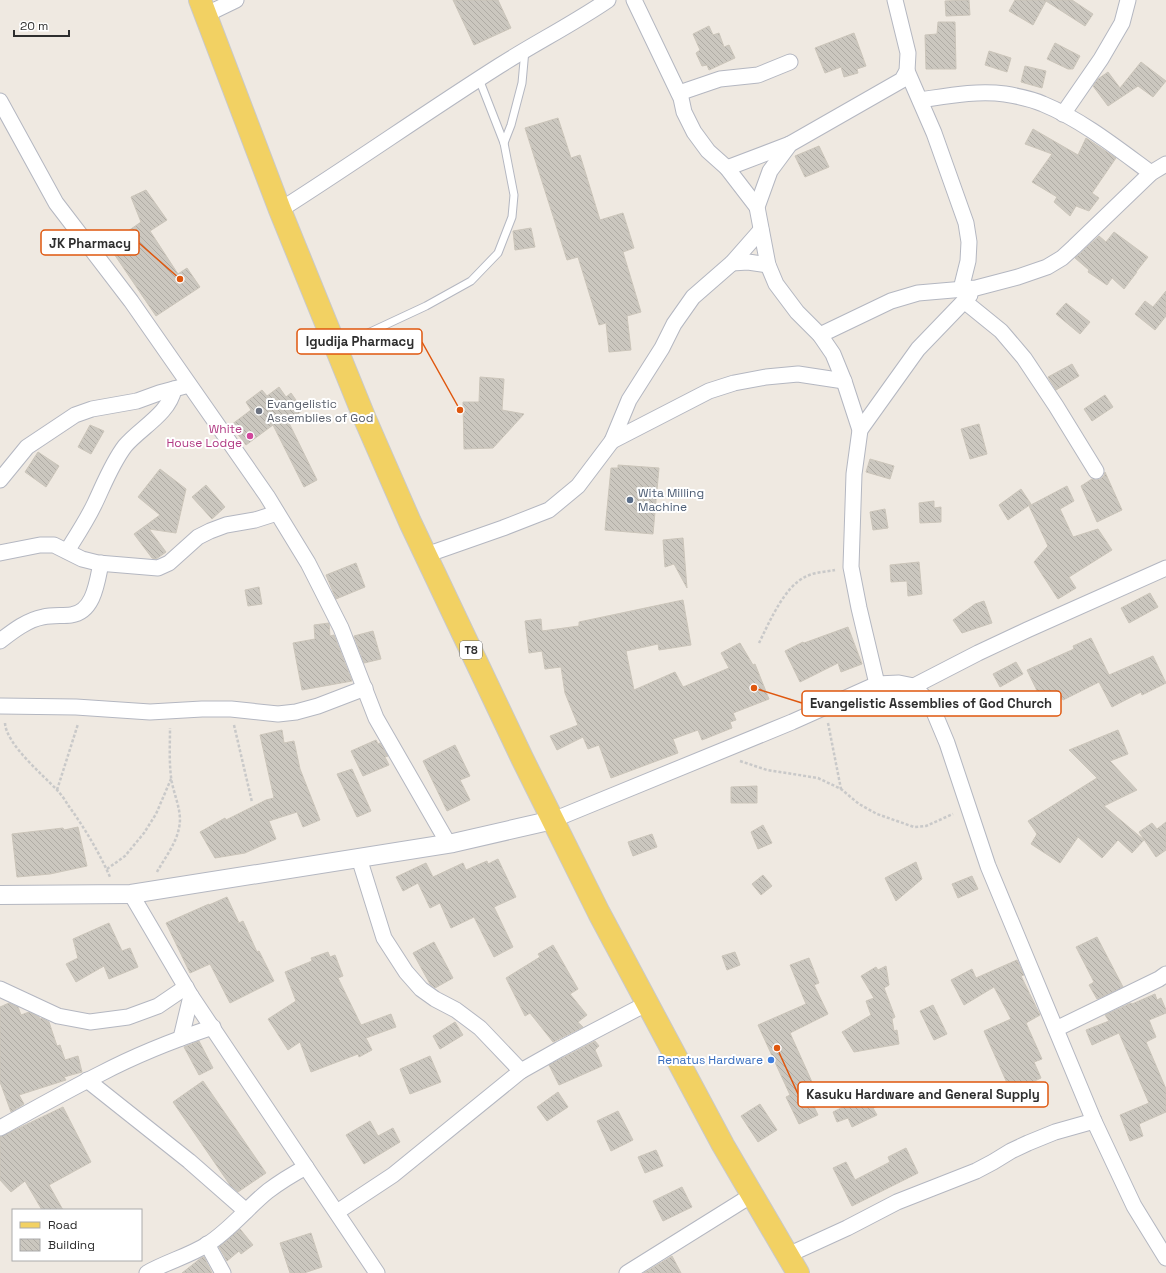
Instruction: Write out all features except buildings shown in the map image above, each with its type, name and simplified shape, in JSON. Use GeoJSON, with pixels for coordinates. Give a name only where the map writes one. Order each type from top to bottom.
{"type":"FeatureCollection","features":[{"type":"Feature","properties":{"kind":"main road","name":"T8"},"geometry":{"type":"LineString","coordinates":[[202,7],[280,210],[365,419],[426,555],[522,758],[646,1004],[723,1145],[793,1264]]}},
{"type":"Feature","properties":{"kind":"street"},"geometry":{"type":"LineString","coordinates":[[202,7],[236,0]]}},
{"type":"Feature","properties":{"kind":"street"},"geometry":{"type":"LineString","coordinates":[[280,210],[525,49],[586,15],[608,0]]}},
{"type":"Feature","properties":{"kind":"street"},"geometry":{"type":"LineString","coordinates":[[634,0],[679,93],[684,112],[694,132],[708,151],[728,168],[757,208],[768,265],[776,284],[798,312],[820,335],[833,354],[844,380],[860,430],[854,474],[851,568],[877,684]]}},
{"type":"Feature","properties":{"kind":"street"},"geometry":{"type":"LineString","coordinates":[[1063,114],[1101,59],[1122,23],[1128,0]]}},
{"type":"Feature","properties":{"kind":"street"},"geometry":{"type":"LineString","coordinates":[[728,168],[790,144],[902,80],[907,71],[908,53],[899,1]]}},
{"type":"Feature","properties":{"kind":"street"},"geometry":{"type":"LineString","coordinates":[[679,93],[720,80],[758,75],[790,62]]}},
{"type":"Feature","properties":{"kind":"street"},"geometry":{"type":"LineString","coordinates":[[907,71],[934,133],[966,223],[969,242],[968,261],[962,295]]}},
{"type":"Feature","properties":{"kind":"street"},"geometry":{"type":"LineString","coordinates":[[920,100],[964,93],[1004,94],[1042,103],[1106,140],[1151,173]]}},
{"type":"Feature","properties":{"kind":"street"},"geometry":{"type":"LineString","coordinates":[[0,101],[56,203],[131,301],[277,513],[308,563],[341,628],[376,718],[448,843]]}},
{"type":"Feature","properties":{"kind":"street"},"geometry":{"type":"LineString","coordinates":[[757,208],[770,171],[790,144]]}},
{"type":"Feature","properties":{"kind":"street"},"geometry":{"type":"LineString","coordinates":[[860,430],[918,349],[962,295],[976,288],[1018,277],[1047,267],[1062,258],[1151,173],[1166,164]]}},
{"type":"Feature","properties":{"kind":"street"},"geometry":{"type":"LineString","coordinates":[[426,555],[549,510],[578,486],[612,441],[629,400],[662,348],[674,324],[693,297],[732,263],[761,230]]}},
{"type":"Feature","properties":{"kind":"street"},"geometry":{"type":"LineString","coordinates":[[732,263],[748,262],[768,265]]}},
{"type":"Feature","properties":{"kind":"street"},"geometry":{"type":"LineString","coordinates":[[820,335],[891,301],[918,293],[962,295],[1001,331],[1024,358],[1096,471]]}},
{"type":"Feature","properties":{"kind":"street"},"geometry":{"type":"LineString","coordinates":[[612,441],[708,392],[734,383],[766,377],[798,374],[844,380]]}},
{"type":"Feature","properties":{"kind":"street"},"geometry":{"type":"LineString","coordinates":[[0,480],[27,447],[75,415],[92,409],[137,401],[189,385]]}},
{"type":"Feature","properties":{"kind":"street"},"geometry":{"type":"LineString","coordinates":[[67,551],[85,522],[125,447],[160,413],[173,395],[174,389]]}},
{"type":"Feature","properties":{"kind":"street"},"geometry":{"type":"LineString","coordinates":[[0,553],[40,545],[54,545],[82,559],[100,563],[158,568],[169,563],[198,537],[210,531],[226,525],[255,520],[277,513]]}},
{"type":"Feature","properties":{"kind":"street"},"geometry":{"type":"LineString","coordinates":[[0,641],[18,628],[43,617],[72,615],[82,611],[90,603],[100,563]]}},
{"type":"Feature","properties":{"kind":"street"},"geometry":{"type":"LineString","coordinates":[[914,686],[1027,630],[1166,568]]}},
{"type":"Feature","properties":{"kind":"street"},"geometry":{"type":"LineString","coordinates":[[0,895],[124,894],[448,843],[553,820],[825,708],[877,684],[899,683],[914,686],[926,699],[947,743],[988,866],[1094,1121],[1134,1206],[1166,1258]]}},
{"type":"Feature","properties":{"kind":"street"},"geometry":{"type":"LineString","coordinates":[[4,706],[82,708],[150,712],[169,710],[231,709],[278,714],[296,712],[318,706],[365,688]]}},
{"type":"Feature","properties":{"kind":"street"},"geometry":{"type":"LineString","coordinates":[[359,858],[384,938],[406,972],[421,989],[456,1010],[480,1028],[521,1071]]}},
{"type":"Feature","properties":{"kind":"street"},"geometry":{"type":"LineString","coordinates":[[124,894],[270,1115],[377,1273]]}},
{"type":"Feature","properties":{"kind":"street"},"geometry":{"type":"LineString","coordinates":[[1056,1028],[1159,979],[1166,974]]}},
{"type":"Feature","properties":{"kind":"street"},"geometry":{"type":"LineString","coordinates":[[0,989],[58,1016],[90,1022],[128,1017],[189,992]]}},
{"type":"Feature","properties":{"kind":"street"},"geometry":{"type":"LineString","coordinates":[[181,1038],[189,992]]}},
{"type":"Feature","properties":{"kind":"street"},"geometry":{"type":"LineString","coordinates":[[337,1212],[393,1175],[521,1071],[646,1004]]}},
{"type":"Feature","properties":{"kind":"street"},"geometry":{"type":"LineString","coordinates":[[0,1128],[87,1080],[142,1054],[213,1027]]}},
{"type":"Feature","properties":{"kind":"street"},"geometry":{"type":"LineString","coordinates":[[87,1080],[183,1156],[246,1211]]}},
{"type":"Feature","properties":{"kind":"street"},"geometry":{"type":"LineString","coordinates":[[793,1264],[846,1228],[897,1202],[976,1171],[1028,1143],[1055,1132],[1094,1121]]}},
{"type":"Feature","properties":{"kind":"street"},"geometry":{"type":"LineString","coordinates":[[147,1273],[207,1244],[268,1191],[286,1178],[306,1167]]}},
{"type":"Feature","properties":{"kind":"street"},"geometry":{"type":"LineString","coordinates":[[626,1273],[752,1195]]}},
{"type":"Feature","properties":{"kind":"street"},"geometry":{"type":"LineString","coordinates":[[207,1244],[223,1273]]}},
{"type":"Feature","properties":{"kind":"lane"},"geometry":{"type":"LineString","coordinates":[[504,143],[511,125],[522,83],[525,49]]}},
{"type":"Feature","properties":{"kind":"lane"},"geometry":{"type":"LineString","coordinates":[[336,348],[426,306],[471,281],[498,253],[512,217],[514,195],[504,143],[479,79]]}},
{"type":"Feature","properties":{"kind":"path"},"geometry":{"type":"LineString","coordinates":[[759,643],[776,608],[794,584],[809,575],[851,568]]}},
{"type":"Feature","properties":{"kind":"path"},"geometry":{"type":"LineString","coordinates":[[4,706],[5,728],[9,736],[23,754],[57,790],[69,806],[101,856],[106,869],[124,894]]}},
{"type":"Feature","properties":{"kind":"path"},"geometry":{"type":"LineString","coordinates":[[57,790],[82,708]]}},
{"type":"Feature","properties":{"kind":"path"},"geometry":{"type":"LineString","coordinates":[[825,708],[841,789]]}},
{"type":"Feature","properties":{"kind":"path"},"geometry":{"type":"LineString","coordinates":[[231,709],[252,802]]}},
{"type":"Feature","properties":{"kind":"path"},"geometry":{"type":"LineString","coordinates":[[153,890],[157,872],[166,857],[179,828],[180,813],[172,779],[169,754],[169,710]]}},
{"type":"Feature","properties":{"kind":"path"},"geometry":{"type":"LineString","coordinates":[[720,752],[749,765],[767,770],[818,778],[841,789],[860,804],[877,814],[914,827],[926,826],[969,808]]}},
{"type":"Feature","properties":{"kind":"path"},"geometry":{"type":"LineString","coordinates":[[106,869],[126,856],[144,833],[156,814],[172,779]]}},
{"type":"Feature","properties":{"kind":"place","name":"JK Pharmacy"},"geometry":{"type":"Point","coordinates":[180,279]}},
{"type":"Feature","properties":{"kind":"place","name":"Igudija Pharmacy"},"geometry":{"type":"Point","coordinates":[460,410]}},
{"type":"Feature","properties":{"kind":"place","name":"Evangelistic Assemblies of God"},"geometry":{"type":"Point","coordinates":[259,411]}},
{"type":"Feature","properties":{"kind":"place","name":"White House Lodge"},"geometry":{"type":"Point","coordinates":[250,436]}},
{"type":"Feature","properties":{"kind":"place","name":"Wita Milling Machine"},"geometry":{"type":"Point","coordinates":[630,500]}},
{"type":"Feature","properties":{"kind":"place","name":"Evangelistic Assemblies of God Church"},"geometry":{"type":"Point","coordinates":[754,688]}},
{"type":"Feature","properties":{"kind":"place","name":"Kasuku Hardware and General Supply"},"geometry":{"type":"Point","coordinates":[777,1048]}},
{"type":"Feature","properties":{"kind":"place","name":"Renatus Hardware"},"geometry":{"type":"Point","coordinates":[771,1060]}}]}
